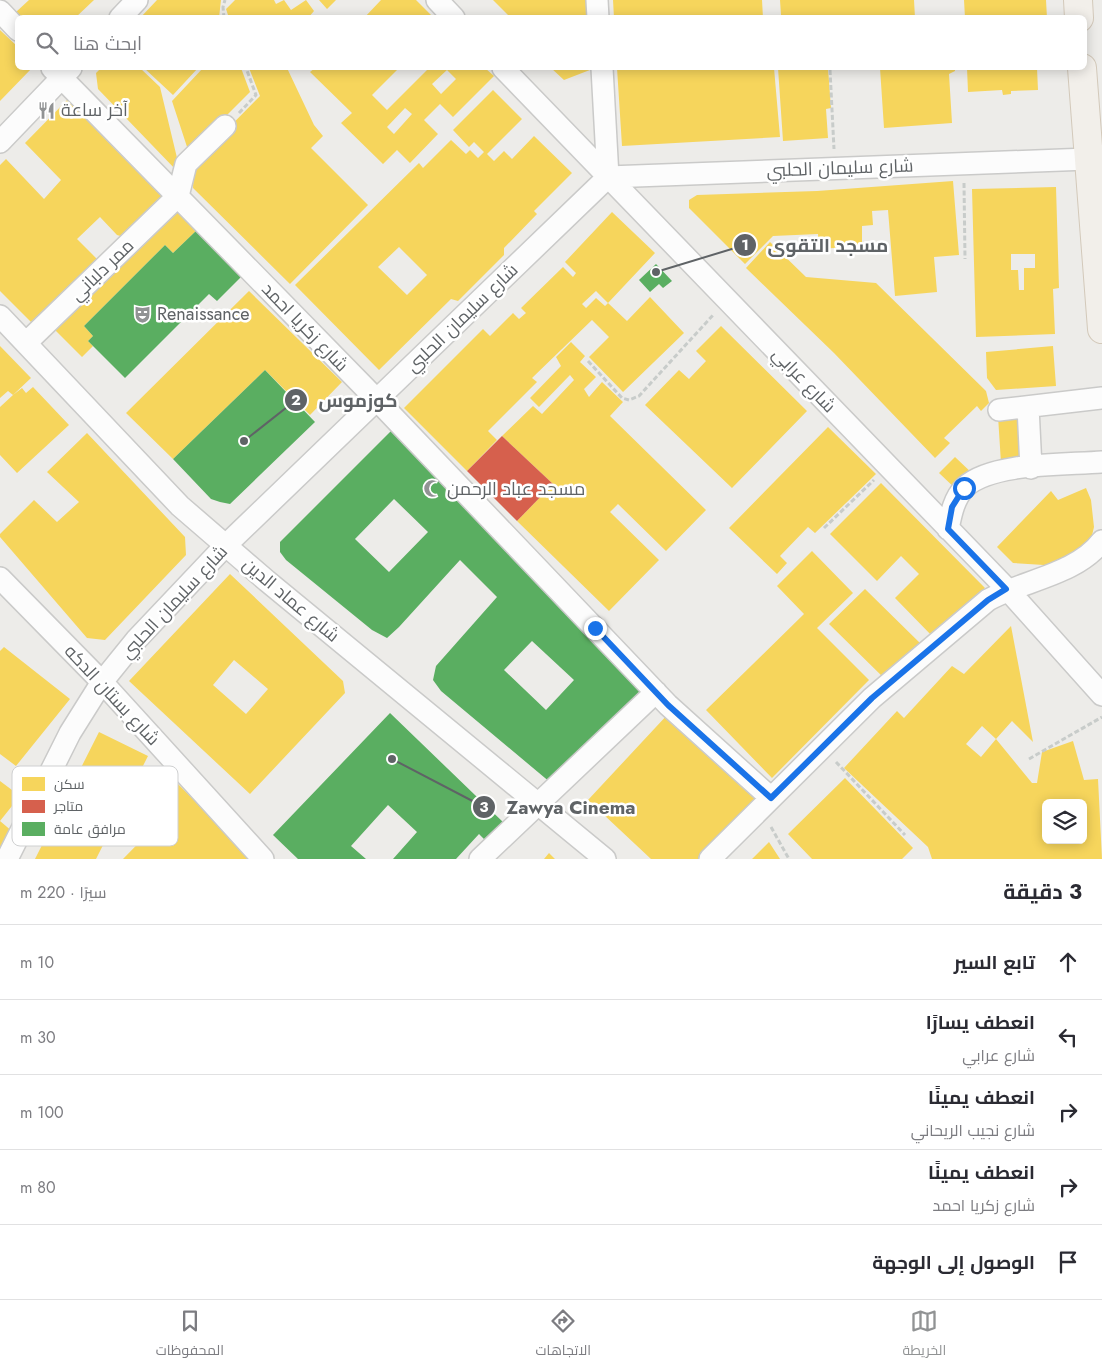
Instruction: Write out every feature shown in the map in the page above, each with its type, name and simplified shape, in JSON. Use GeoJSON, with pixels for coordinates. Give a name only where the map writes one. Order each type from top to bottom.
{"type":"FeatureCollection","features":[{"type":"Feature","properties":{"kind":"main road"},"geometry":{"type":"LineString","coordinates":[[1078,0],[1079,15]]}},
{"type":"Feature","properties":{"kind":"main road"},"geometry":{"type":"LineString","coordinates":[[1082,70],[1088,160],[1100,279],[1102,329]]}},
{"type":"Feature","properties":{"kind":"street"},"geometry":{"type":"LineString","coordinates":[[123,15],[138,0]]}},
{"type":"Feature","properties":{"kind":"street"},"geometry":{"type":"LineString","coordinates":[[437,0],[451,15]]}},
{"type":"Feature","properties":{"kind":"street"},"geometry":{"type":"LineString","coordinates":[[597,0],[598,15]]}},
{"type":"Feature","properties":{"kind":"street"},"geometry":{"type":"LineString","coordinates":[[0,11],[15,27]]}},
{"type":"Feature","properties":{"kind":"street","name":"شارع عرابي"},"geometry":{"type":"LineString","coordinates":[[504,70],[1006,589],[1102,696]]}},
{"type":"Feature","properties":{"kind":"street"},"geometry":{"type":"LineString","coordinates":[[602,70],[608,177]]}},
{"type":"Feature","properties":{"kind":"street"},"geometry":{"type":"LineString","coordinates":[[0,142],[62,71]]}},
{"type":"Feature","properties":{"kind":"street","name":"شارع زكريا احمد"},"geometry":{"type":"LineString","coordinates":[[62,71],[178,196],[765,803]]}},
{"type":"Feature","properties":{"kind":"street"},"geometry":{"type":"LineString","coordinates":[[178,196],[186,164],[225,126]]}},
{"type":"Feature","properties":{"kind":"street","name":"شارع سليمان الحلبي"},"geometry":{"type":"LineString","coordinates":[[54,766],[70,733],[102,682],[136,640],[225,546],[608,177],[835,167],[1088,160]]}},
{"type":"Feature","properties":{"kind":"street","name":"ممر دلباني"},"geometry":{"type":"LineString","coordinates":[[26,343],[178,196]]}},
{"type":"Feature","properties":{"kind":"street","name":"شارع عماد الدين"},"geometry":{"type":"LineString","coordinates":[[0,316],[180,506],[225,546],[605,859]]}},
{"type":"Feature","properties":{"kind":"street"},"geometry":{"type":"LineString","coordinates":[[999,410],[1102,398]]}},
{"type":"Feature","properties":{"kind":"street"},"geometry":{"type":"LineString","coordinates":[[1028,407],[1031,468]]}},
{"type":"Feature","properties":{"kind":"street"},"geometry":{"type":"LineString","coordinates":[[948,529],[952,507],[964,488],[982,475],[1031,468],[1102,462]]}},
{"type":"Feature","properties":{"kind":"street"},"geometry":{"type":"LineString","coordinates":[[710,859],[880,692],[988,600],[1006,589],[1064,569],[1079,560],[1102,540]]}},
{"type":"Feature","properties":{"kind":"street","name":"شارع بستان الدكه"},"geometry":{"type":"LineString","coordinates":[[0,578],[102,682],[263,859]]}},
{"type":"Feature","properties":{"kind":"street"},"geometry":{"type":"LineString","coordinates":[[480,859],[536,803],[656,692]]}},
{"type":"Feature","properties":{"kind":"street","name":"شارع سليمان الحلبي"},"geometry":{"type":"LineString","coordinates":[[7,859],[14,846]]}},
{"type":"Feature","properties":{"kind":"path"},"geometry":{"type":"LineString","coordinates":[[223,15],[222,7],[225,0]]}},
{"type":"Feature","properties":{"kind":"path"},"geometry":{"type":"LineString","coordinates":[[225,126],[256,95],[247,70]]}},
{"type":"Feature","properties":{"kind":"path"},"geometry":{"type":"LineString","coordinates":[[830,70],[835,167]]}},
{"type":"Feature","properties":{"kind":"path"},"geometry":{"type":"LineString","coordinates":[[964,164],[965,260]]}},
{"type":"Feature","properties":{"kind":"path"},"geometry":{"type":"LineString","coordinates":[[588,362],[622,398],[629,400],[639,396],[727,301]]}},
{"type":"Feature","properties":{"kind":"path"},"geometry":{"type":"LineString","coordinates":[[824,528],[887,466]]}},
{"type":"Feature","properties":{"kind":"path"},"geometry":{"type":"LineString","coordinates":[[1029,759],[1102,717]]}},
{"type":"Feature","properties":{"kind":"path"},"geometry":{"type":"LineString","coordinates":[[822,748],[905,835]]}},
{"type":"Feature","properties":{"kind":"path"},"geometry":{"type":"LineString","coordinates":[[765,803],[790,859]]}},
{"type":"Feature","properties":{"kind":"building: سكن"},"geometry":{"type":"Polygon","coordinates":[[[29,0],[94,0],[78,15],[18,15],[16,12],[29,0]]]}},
{"type":"Feature","properties":{"kind":"building: سكن"},"geometry":{"type":"Polygon","coordinates":[[[157,0],[221,0],[219,15],[143,15],[157,0]]]}},
{"type":"Feature","properties":{"kind":"building: سكن"},"geometry":{"type":"Polygon","coordinates":[[[235,0],[274,0],[276,4],[284,0],[291,10],[306,0],[314,11],[311,15],[228,15],[226,9],[235,0]]]}},
{"type":"Feature","properties":{"kind":"building: سكن"},"geometry":{"type":"Polygon","coordinates":[[[319,0],[336,0],[327,9],[319,0]]]}},
{"type":"Feature","properties":{"kind":"building: سكن"},"geometry":{"type":"Polygon","coordinates":[[[381,0],[416,0],[431,15],[367,15],[381,0]]]}},
{"type":"Feature","properties":{"kind":"building: سكن"},"geometry":{"type":"Polygon","coordinates":[[[493,0],[588,0],[589,15],[508,15],[493,0]]]}},
{"type":"Feature","properties":{"kind":"building: سكن"},"geometry":{"type":"Polygon","coordinates":[[[613,0],[762,0],[763,15],[614,15],[613,0]]]}},
{"type":"Feature","properties":{"kind":"building: سكن"},"geometry":{"type":"Polygon","coordinates":[[[780,0],[914,0],[915,15],[781,15],[780,0]]]}},
{"type":"Feature","properties":{"kind":"building: سكن"},"geometry":{"type":"Polygon","coordinates":[[[964,0],[1046,0],[1047,15],[965,15],[964,0]]]}},
{"type":"Feature","properties":{"kind":"building: سكن"},"geometry":{"type":"Polygon","coordinates":[[[0,30],[15,44],[15,70],[30,70],[0,101],[0,30]]]}},
{"type":"Feature","properties":{"kind":"building: سكن"},"geometry":{"type":"Polygon","coordinates":[[[99,70],[142,70],[160,87],[178,162],[177,171],[98,89],[96,73],[99,70]]]}},
{"type":"Feature","properties":{"kind":"building: سكن"},"geometry":{"type":"Polygon","coordinates":[[[146,70],[196,70],[173,95],[146,70]]]}},
{"type":"Feature","properties":{"kind":"building: سكن"},"geometry":{"type":"Polygon","coordinates":[[[201,70],[242,70],[250,92],[189,153],[172,101],[201,70]]]}},
{"type":"Feature","properties":{"kind":"building: سكن"},"geometry":{"type":"Polygon","coordinates":[[[250,70],[288,70],[314,125],[323,136],[311,148],[368,205],[290,284],[193,188],[194,163],[260,96],[250,70]]]}},
{"type":"Feature","properties":{"kind":"building: سكن"},"geometry":{"type":"Polygon","coordinates":[[[312,70],[397,70],[372,95],[387,110],[427,70],[447,70],[487,70],[494,76],[453,117],[440,104],[424,120],[438,134],[410,163],[397,150],[383,164],[341,123],[352,113],[310,72],[312,70]],[[447,70],[432,84],[441,94],[456,79],[447,70]],[[405,108],[387,127],[394,134],[412,114],[405,108]]]}},
{"type":"Feature","properties":{"kind":"building: سكن"},"geometry":{"type":"Polygon","coordinates":[[[553,70],[590,70],[564,80],[553,70]]]}},
{"type":"Feature","properties":{"kind":"building: سكن"},"geometry":{"type":"Polygon","coordinates":[[[617,70],[774,70],[780,137],[622,146],[617,70]]]}},
{"type":"Feature","properties":{"kind":"building: سكن"},"geometry":{"type":"Polygon","coordinates":[[[778,70],[828,70],[831,108],[826,109],[828,138],[783,141],[778,70]]]}},
{"type":"Feature","properties":{"kind":"building: سكن"},"geometry":{"type":"Polygon","coordinates":[[[880,70],[955,70],[949,74],[952,123],[884,128],[880,70]]]}},
{"type":"Feature","properties":{"kind":"building: سكن"},"geometry":{"type":"Polygon","coordinates":[[[967,70],[1037,70],[1038,90],[1011,91],[1011,94],[1003,95],[1002,90],[968,92],[967,70]]]}},
{"type":"Feature","properties":{"kind":"building: سكن"},"geometry":{"type":"Polygon","coordinates":[[[493,90],[522,119],[487,154],[494,161],[504,151],[512,159],[534,136],[572,173],[534,211],[537,214],[504,248],[504,255],[458,301],[451,299],[379,370],[295,285],[419,163],[423,168],[451,140],[466,154],[470,150],[478,158],[484,152],[474,142],[469,147],[453,130],[493,90]],[[399,247],[378,267],[407,295],[427,275],[399,247]]]}},
{"type":"Feature","properties":{"kind":"building: سكن"},"geometry":{"type":"Polygon","coordinates":[[[71,96],[171,195],[127,238],[117,235],[100,217],[77,239],[99,261],[35,326],[0,291],[0,165],[6,159],[44,199],[61,180],[25,143],[71,96]]]}},
{"type":"Feature","properties":{"kind":"building: سكن"},"geometry":{"type":"Polygon","coordinates":[[[953,181],[959,255],[934,257],[937,292],[895,296],[888,210],[872,211],[873,225],[862,226],[862,246],[819,249],[818,234],[773,236],[745,264],[689,208],[689,200],[697,195],[817,191],[953,181]]]}},
{"type":"Feature","properties":{"kind":"building: سكن"},"geometry":{"type":"Polygon","coordinates":[[[1056,187],[1059,288],[1053,289],[1055,334],[976,337],[972,189],[1056,187]],[[1011,254],[1011,270],[1018,270],[1019,290],[1024,290],[1024,268],[1035,268],[1035,254],[1011,254]]]}},
{"type":"Feature","properties":{"kind":"building: سكن"},"geometry":{"type":"Polygon","coordinates":[[[173,204],[198,229],[173,253],[165,245],[84,326],[93,336],[88,341],[93,346],[82,357],[51,326],[173,204]]]}},
{"type":"Feature","properties":{"kind":"building: سكن"},"geometry":{"type":"Polygon","coordinates":[[[612,212],[655,253],[608,303],[627,321],[650,297],[684,333],[623,392],[589,357],[609,337],[592,320],[532,378],[537,382],[488,431],[497,440],[467,471],[404,408],[483,329],[490,336],[513,313],[519,319],[526,313],[521,308],[563,267],[573,277],[576,273],[565,262],[612,212]],[[596,291],[582,304],[586,308],[596,298],[605,306],[608,303],[596,291]]]}},
{"type":"Feature","properties":{"kind":"building: سكن"},"geometry":{"type":"Polygon","coordinates":[[[770,242],[806,277],[876,283],[986,391],[989,403],[981,411],[977,406],[944,438],[950,443],[935,458],[834,353],[746,268],[770,242]]]}},
{"type":"Feature","properties":{"kind":"building: سكن"},"geometry":{"type":"Polygon","coordinates":[[[249,291],[342,382],[310,415],[265,370],[173,459],[126,413],[249,291]]]}},
{"type":"Feature","properties":{"kind":"building: سكن"},"geometry":{"type":"Polygon","coordinates":[[[721,326],[807,411],[732,488],[645,405],[679,370],[689,379],[706,361],[696,351],[721,326]]]}},
{"type":"Feature","properties":{"kind":"building: سكن"},"geometry":{"type":"Polygon","coordinates":[[[571,342],[585,356],[580,362],[596,377],[584,389],[589,397],[602,382],[623,402],[610,416],[706,510],[666,551],[618,504],[610,512],[659,560],[609,611],[517,521],[553,484],[502,436],[533,406],[542,414],[574,380],[570,375],[539,407],[530,398],[561,366],[556,357],[571,342]]]}},
{"type":"Feature","properties":{"kind":"building: سكن"},"geometry":{"type":"Polygon","coordinates":[[[0,346],[31,378],[13,395],[8,391],[0,398],[0,346]]]}},
{"type":"Feature","properties":{"kind":"building: سكن"},"geometry":{"type":"Polygon","coordinates":[[[1053,346],[1056,386],[996,390],[987,378],[986,352],[1053,346]]]}},
{"type":"Feature","properties":{"kind":"building: سكن"},"geometry":{"type":"Polygon","coordinates":[[[33,387],[69,425],[17,473],[0,455],[0,407],[22,388],[26,393],[33,387]]]}},
{"type":"Feature","properties":{"kind":"building: سكن"},"geometry":{"type":"Polygon","coordinates":[[[1024,414],[1027,462],[1001,463],[998,416],[1024,414]]]}},
{"type":"Feature","properties":{"kind":"building: سكن"},"geometry":{"type":"Polygon","coordinates":[[[828,427],[876,474],[815,533],[808,527],[780,556],[787,563],[777,574],[729,528],[828,427]]]}},
{"type":"Feature","properties":{"kind":"building: سكن"},"geometry":{"type":"Polygon","coordinates":[[[87,433],[185,537],[186,555],[105,640],[87,638],[0,537],[0,534],[34,500],[57,522],[79,502],[47,472],[87,433]]]}},
{"type":"Feature","properties":{"kind":"building: سكن"},"geometry":{"type":"Polygon","coordinates":[[[955,457],[974,475],[958,491],[939,473],[955,457]]]}},
{"type":"Feature","properties":{"kind":"building: سكن"},"geometry":{"type":"Polygon","coordinates":[[[881,483],[985,588],[934,638],[895,598],[919,574],[901,556],[877,581],[830,534],[881,483]]]}},
{"type":"Feature","properties":{"kind":"building: سكن"},"geometry":{"type":"Polygon","coordinates":[[[1086,488],[1091,500],[1094,527],[1090,544],[1059,564],[1044,565],[1013,563],[997,547],[1051,491],[1058,500],[1086,488]]]}},
{"type":"Feature","properties":{"kind":"building: سكن"},"geometry":{"type":"Polygon","coordinates":[[[812,551],[853,593],[817,628],[869,680],[772,778],[706,710],[804,614],[777,586],[812,551]]]}},
{"type":"Feature","properties":{"kind":"building: سكن"},"geometry":{"type":"Polygon","coordinates":[[[230,574],[343,681],[345,693],[250,794],[129,681],[230,574]],[[234,660],[213,685],[246,714],[268,689],[234,660]]]}},
{"type":"Feature","properties":{"kind":"building: سكن"},"geometry":{"type":"Polygon","coordinates":[[[865,589],[922,645],[887,681],[829,624],[865,589]]]}},
{"type":"Feature","properties":{"kind":"building: سكن"},"geometry":{"type":"Polygon","coordinates":[[[1011,626],[1033,742],[1012,721],[996,739],[1032,783],[1037,783],[1042,752],[1073,741],[1084,780],[1098,779],[1102,859],[932,859],[928,847],[844,768],[897,711],[904,718],[952,666],[964,674],[1011,626]],[[982,726],[966,744],[981,757],[996,739],[982,726]]]}},
{"type":"Feature","properties":{"kind":"building: سكن"},"geometry":{"type":"Polygon","coordinates":[[[4,647],[70,699],[16,766],[0,754],[0,651],[4,647]]]}},
{"type":"Feature","properties":{"kind":"building: سكن"},"geometry":{"type":"Polygon","coordinates":[[[669,713],[760,799],[703,859],[651,859],[588,800],[669,713]]]}},
{"type":"Feature","properties":{"kind":"building: سكن"},"geometry":{"type":"Polygon","coordinates":[[[99,732],[148,756],[143,766],[82,766],[99,732]]]}},
{"type":"Feature","properties":{"kind":"building: سكن"},"geometry":{"type":"Polygon","coordinates":[[[845,778],[913,848],[902,859],[812,859],[788,834],[845,778]]]}},
{"type":"Feature","properties":{"kind":"building: سكن"},"geometry":{"type":"Polygon","coordinates":[[[0,781],[12,790],[12,806],[0,821],[0,781]]]}},
{"type":"Feature","properties":{"kind":"building: سكن"},"geometry":{"type":"Polygon","coordinates":[[[178,784],[253,859],[123,859],[136,846],[178,846],[178,784]]]}},
{"type":"Feature","properties":{"kind":"building: سكن"},"geometry":{"type":"Polygon","coordinates":[[[0,821],[12,833],[0,848],[0,821]]]}},
{"type":"Feature","properties":{"kind":"building: سكن"},"geometry":{"type":"Polygon","coordinates":[[[769,842],[780,859],[752,859],[769,842]]]}},
{"type":"Feature","properties":{"kind":"building: سكن"},"geometry":{"type":"Polygon","coordinates":[[[42,846],[103,846],[96,859],[35,859],[42,846]]]}},
{"type":"Feature","properties":{"kind":"building: سكن"},"geometry":{"type":"Polygon","coordinates":[[[549,853],[555,859],[544,859],[549,853]]]}},
{"type":"Feature","properties":{"kind":"building: متاجر"},"geometry":{"type":"Polygon","coordinates":[[[502,436],[553,484],[517,521],[467,471],[502,436]]]}},
{"type":"Feature","properties":{"kind":"building: مرافق عامة","name":"Renaissance"},"geometry":{"type":"Polygon","coordinates":[[[198,229],[244,274],[217,301],[209,294],[125,378],[88,341],[93,336],[84,326],[165,245],[173,253],[198,229]]]}},
{"type":"Feature","properties":{"kind":"building: مرافق عامة"},"geometry":{"type":"Polygon","coordinates":[[[656,264],[672,281],[663,288],[659,284],[650,292],[639,280],[656,264]]]}},
{"type":"Feature","properties":{"kind":"building: مرافق عامة"},"geometry":{"type":"Polygon","coordinates":[[[265,370],[315,422],[230,504],[211,499],[173,459],[265,370]]]}},
{"type":"Feature","properties":{"kind":"building: مرافق عامة"},"geometry":{"type":"Polygon","coordinates":[[[392,430],[646,691],[551,783],[441,691],[433,680],[436,666],[497,597],[460,560],[387,638],[372,630],[286,560],[280,552],[280,542],[392,430]],[[394,499],[355,539],[389,572],[428,532],[394,499]],[[532,641],[504,670],[546,710],[574,680],[532,641]]]}},
{"type":"Feature","properties":{"kind":"building: مرافق عامة"},"geometry":{"type":"Polygon","coordinates":[[[390,713],[504,823],[486,841],[479,834],[456,859],[393,859],[417,832],[388,805],[351,846],[366,859],[298,859],[273,835],[390,713]]]}},
{"type":"Feature","properties":{"kind":"place","name":"آخر ساعة"},"geometry":{"type":"Point","coordinates":[47,110]}},
{"type":"Feature","properties":{"kind":"place","name":"مسجد التقوى"},"geometry":{"type":"Point","coordinates":[656,272]}},
{"type":"Feature","properties":{"kind":"place","name":"Renaissance"},"geometry":{"type":"Point","coordinates":[143,314]}},
{"type":"Feature","properties":{"kind":"place","name":"كوزموس"},"geometry":{"type":"Point","coordinates":[244,441]}},
{"type":"Feature","properties":{"kind":"place","name":"مسجد عباد الرحمن"},"geometry":{"type":"Point","coordinates":[433,489]}},
{"type":"Feature","properties":{"kind":"place","name":"Zawya Cinema"},"geometry":{"type":"Point","coordinates":[392,759]}},
{"type":"Feature","properties":{"kind":"route"},"geometry":{"type":"LineString","coordinates":[[595,628],[668,705],[771,798],[872,698],[988,600],[1006,589],[948,529],[952,507],[964,488]]}}]}
